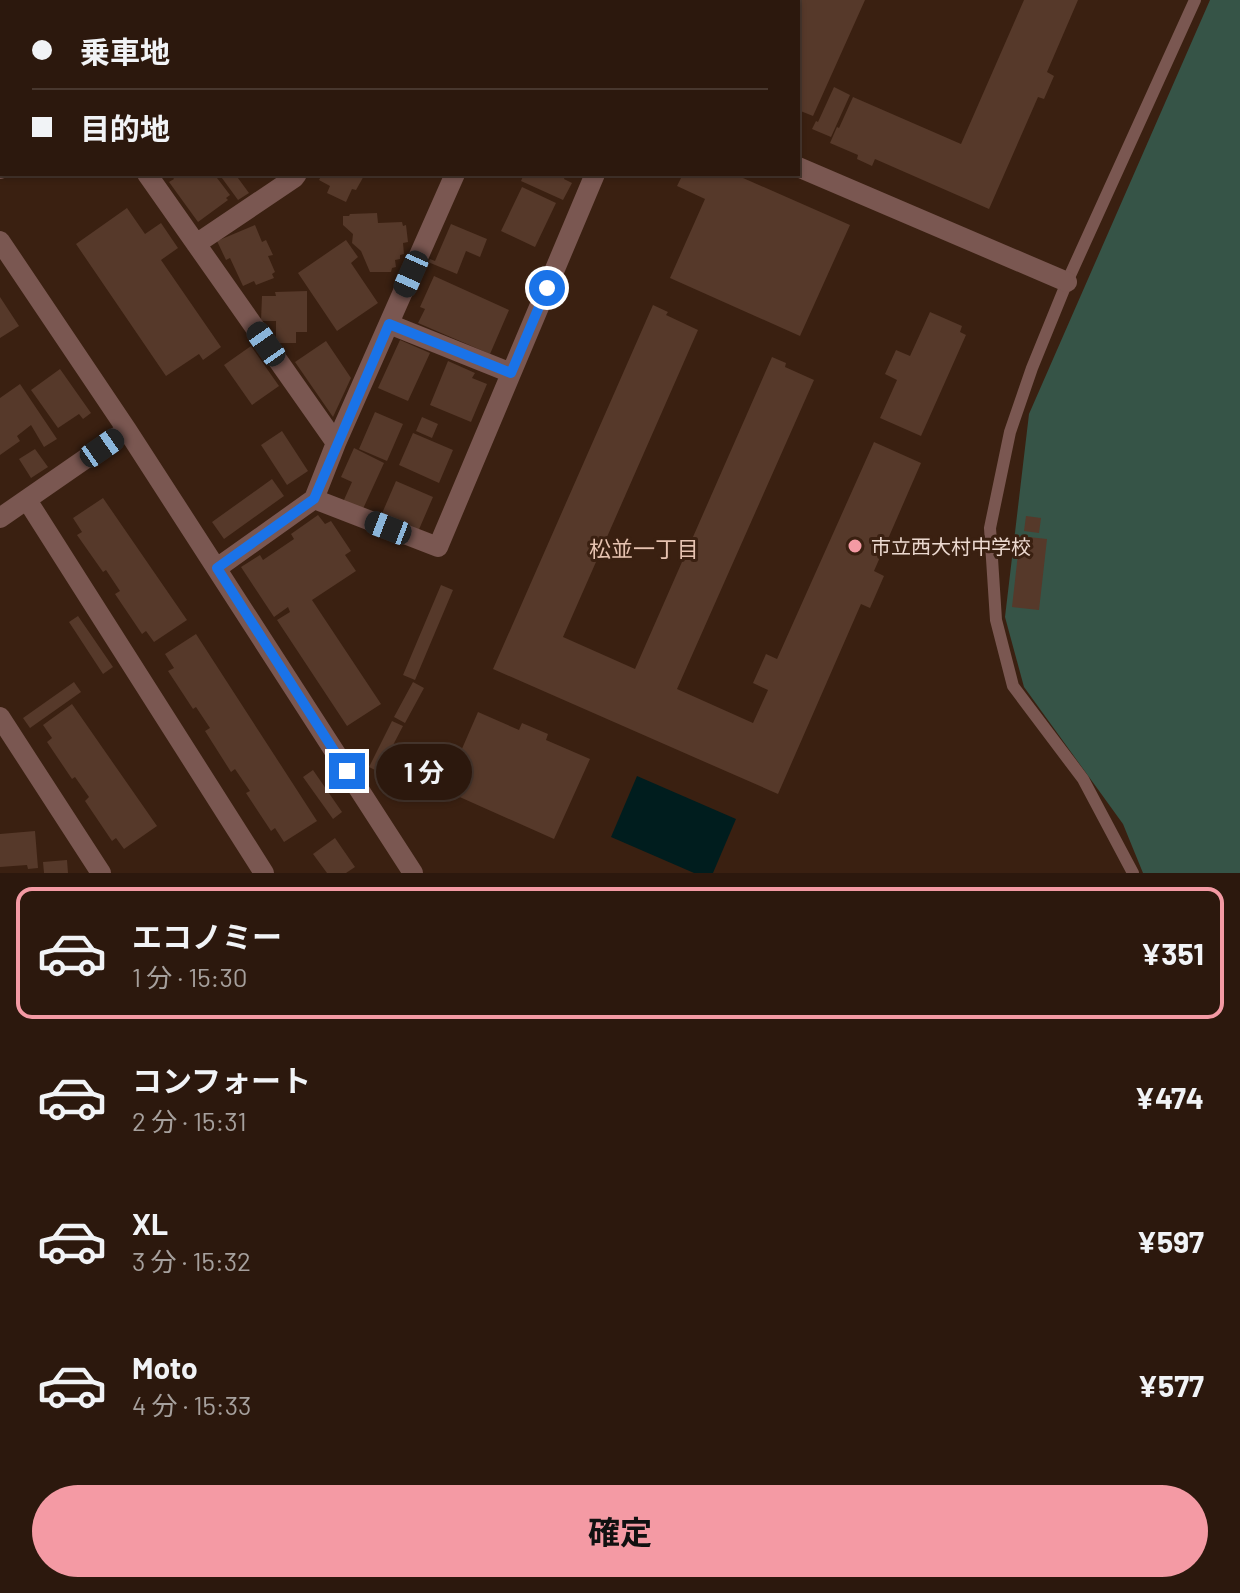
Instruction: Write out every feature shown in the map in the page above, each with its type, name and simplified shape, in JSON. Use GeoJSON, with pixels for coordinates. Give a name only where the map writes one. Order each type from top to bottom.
{"type":"FeatureCollection","features":[{"type":"Feature","properties":{"kind":"street"},"geometry":{"type":"LineString","coordinates":[[800,168],[1067,282]]}},
{"type":"Feature","properties":{"kind":"street"},"geometry":{"type":"LineString","coordinates":[[148,176],[336,443]]}},
{"type":"Feature","properties":{"kind":"street"},"geometry":{"type":"LineString","coordinates":[[196,244],[296,176]]}},
{"type":"Feature","properties":{"kind":"street"},"geometry":{"type":"LineString","coordinates":[[217,568],[314,499],[454,176]]}},
{"type":"Feature","properties":{"kind":"street"},"geometry":{"type":"LineString","coordinates":[[314,499],[438,547],[594,176]]}},
{"type":"Feature","properties":{"kind":"street"},"geometry":{"type":"LineString","coordinates":[[0,241],[127,430],[413,873]]}},
{"type":"Feature","properties":{"kind":"street"},"geometry":{"type":"LineString","coordinates":[[389,324],[511,373]]}},
{"type":"Feature","properties":{"kind":"street"},"geometry":{"type":"LineString","coordinates":[[0,518],[127,430]]}},
{"type":"Feature","properties":{"kind":"street"},"geometry":{"type":"LineString","coordinates":[[27,500],[264,873]]}},
{"type":"Feature","properties":{"kind":"street"},"geometry":{"type":"LineString","coordinates":[[0,717],[101,873]]}},
{"type":"Feature","properties":{"kind":"lane"},"geometry":{"type":"LineString","coordinates":[[1133,873],[1083,779],[1013,686],[996,620],[990,528],[1010,432],[1032,368],[1067,282],[1195,0]]}},
{"type":"Feature","properties":{"kind":"green space"},"geometry":{"type":"Polygon","coordinates":[[[1210,0],[1240,0],[1240,873],[1143,873],[1123,824],[1024,687],[1005,617],[1029,414],[1210,0]]]}},
{"type":"Feature","properties":{"kind":"water"},"geometry":{"type":"Polygon","coordinates":[[[637,776],[736,819],[713,873],[694,873],[611,837],[637,776]]]}},
{"type":"Feature","properties":{"kind":"building"},"geometry":{"type":"Polygon","coordinates":[[[800,0],[865,0],[813,116],[800,111],[800,0]]]}},
{"type":"Feature","properties":{"kind":"building"},"geometry":{"type":"Polygon","coordinates":[[[1024,0],[1078,0],[1047,72],[1054,76],[1044,99],[1038,97],[989,209],[875,159],[872,166],[857,159],[858,155],[830,143],[853,97],[961,144],[1024,0]]]}},
{"type":"Feature","properties":{"kind":"building"},"geometry":{"type":"Polygon","coordinates":[[[834,87],[850,95],[831,137],[812,129],[834,87]]]}},
{"type":"Feature","properties":{"kind":"building"},"geometry":{"type":"Polygon","coordinates":[[[172,176],[216,176],[230,195],[226,198],[228,200],[198,222],[169,182],[174,179],[172,176]]]}},
{"type":"Feature","properties":{"kind":"building"},"geometry":{"type":"Polygon","coordinates":[[[220,176],[236,176],[249,193],[238,200],[220,176]]]}},
{"type":"Feature","properties":{"kind":"building"},"geometry":{"type":"Polygon","coordinates":[[[321,176],[364,176],[356,190],[352,189],[346,202],[327,193],[330,186],[319,180],[321,176]]]}},
{"type":"Feature","properties":{"kind":"building"},"geometry":{"type":"Polygon","coordinates":[[[523,176],[565,176],[564,179],[572,183],[563,200],[521,181],[523,176]]]}},
{"type":"Feature","properties":{"kind":"building"},"geometry":{"type":"Polygon","coordinates":[[[682,176],[739,176],[850,225],[800,336],[670,278],[705,199],[677,186],[682,176]]]}},
{"type":"Feature","properties":{"kind":"building"},"geometry":{"type":"Polygon","coordinates":[[[522,187],[556,203],[535,247],[501,231],[522,187]]]}},
{"type":"Feature","properties":{"kind":"building"},"geometry":{"type":"Polygon","coordinates":[[[127,208],[145,234],[161,223],[178,248],[161,260],[221,347],[203,360],[199,354],[166,376],[76,244],[127,208]]]}},
{"type":"Feature","properties":{"kind":"building"},"geometry":{"type":"Polygon","coordinates":[[[377,213],[378,223],[402,222],[403,226],[406,225],[408,242],[403,243],[404,254],[395,260],[396,267],[391,272],[370,272],[361,251],[352,243],[353,234],[343,225],[343,216],[377,213]]]}},
{"type":"Feature","properties":{"kind":"building"},"geometry":{"type":"Polygon","coordinates":[[[451,224],[487,239],[480,257],[466,251],[457,274],[428,262],[430,259],[435,261],[451,224]]]}},
{"type":"Feature","properties":{"kind":"building"},"geometry":{"type":"Polygon","coordinates":[[[255,225],[262,242],[266,240],[273,255],[268,256],[275,272],[272,274],[274,278],[243,286],[230,258],[226,260],[217,241],[255,225]]]}},
{"type":"Feature","properties":{"kind":"building"},"geometry":{"type":"Polygon","coordinates":[[[346,240],[358,257],[351,263],[378,303],[337,331],[298,273],[346,240]]]}},
{"type":"Feature","properties":{"kind":"building"},"geometry":{"type":"Polygon","coordinates":[[[434,276],[509,310],[490,354],[418,323],[425,309],[420,307],[434,276]]]}},
{"type":"Feature","properties":{"kind":"building"},"geometry":{"type":"Polygon","coordinates":[[[307,291],[307,332],[296,332],[296,343],[276,343],[276,321],[261,321],[262,296],[276,296],[275,292],[307,291]]]}},
{"type":"Feature","properties":{"kind":"building"},"geometry":{"type":"Polygon","coordinates":[[[0,297],[19,326],[0,338],[0,297]]]}},
{"type":"Feature","properties":{"kind":"building"},"geometry":{"type":"Polygon","coordinates":[[[653,305],[668,312],[666,315],[698,330],[563,637],[635,669],[772,357],[786,363],[785,367],[814,380],[677,689],[753,723],[768,690],[753,683],[766,654],[777,659],[874,442],[921,463],[874,571],[884,576],[870,608],[861,604],[778,794],[493,669],[653,305]]]}},
{"type":"Feature","properties":{"kind":"building"},"geometry":{"type":"Polygon","coordinates":[[[930,312],[962,326],[960,332],[966,335],[921,436],[880,418],[897,380],[885,374],[896,350],[910,356],[930,312]]]}},
{"type":"Feature","properties":{"kind":"building"},"geometry":{"type":"Polygon","coordinates":[[[400,340],[430,353],[408,401],[378,388],[400,340]]]}},
{"type":"Feature","properties":{"kind":"building"},"geometry":{"type":"Polygon","coordinates":[[[326,341],[351,378],[333,417],[295,362],[326,341]]]}},
{"type":"Feature","properties":{"kind":"building"},"geometry":{"type":"Polygon","coordinates":[[[251,346],[279,386],[252,405],[224,365],[251,346]]]}},
{"type":"Feature","properties":{"kind":"building"},"geometry":{"type":"Polygon","coordinates":[[[448,361],[475,373],[472,378],[487,384],[471,422],[430,405],[448,361]]]}},
{"type":"Feature","properties":{"kind":"building"},"geometry":{"type":"Polygon","coordinates":[[[60,369],[91,413],[83,419],[79,414],[58,428],[31,390],[60,369]]]}},
{"type":"Feature","properties":{"kind":"building"},"geometry":{"type":"Polygon","coordinates":[[[20,384],[57,439],[44,447],[31,425],[17,436],[20,441],[0,455],[0,398],[20,384]]]}},
{"type":"Feature","properties":{"kind":"building"},"geometry":{"type":"Polygon","coordinates":[[[375,412],[403,424],[387,461],[359,449],[375,412]]]}},
{"type":"Feature","properties":{"kind":"building"},"geometry":{"type":"Polygon","coordinates":[[[422,417],[438,424],[432,438],[416,431],[422,417]]]}},
{"type":"Feature","properties":{"kind":"building"},"geometry":{"type":"Polygon","coordinates":[[[282,431],[308,471],[287,485],[261,445],[282,431]]]}},
{"type":"Feature","properties":{"kind":"building"},"geometry":{"type":"Polygon","coordinates":[[[413,433],[453,450],[439,483],[399,465],[413,433]]]}},
{"type":"Feature","properties":{"kind":"building"},"geometry":{"type":"Polygon","coordinates":[[[354,448],[384,463],[362,511],[343,502],[352,482],[341,477],[354,448]]]}},
{"type":"Feature","properties":{"kind":"building"},"geometry":{"type":"Polygon","coordinates":[[[35,449],[48,467],[31,478],[19,459],[35,449]]]}},
{"type":"Feature","properties":{"kind":"building"},"geometry":{"type":"Polygon","coordinates":[[[272,479],[284,496],[224,539],[212,522],[272,479]]]}},
{"type":"Feature","properties":{"kind":"building"},"geometry":{"type":"Polygon","coordinates":[[[396,481],[433,497],[417,534],[380,518],[396,481]]]}},
{"type":"Feature","properties":{"kind":"building"},"geometry":{"type":"Polygon","coordinates":[[[103,498],[187,620],[154,642],[146,631],[142,634],[115,594],[120,591],[77,535],[82,532],[73,518],[103,498]]]}},
{"type":"Feature","properties":{"kind":"building"},"geometry":{"type":"Polygon","coordinates":[[[318,515],[325,524],[331,521],[351,551],[345,555],[356,571],[312,600],[381,704],[347,726],[277,620],[290,612],[288,607],[274,617],[241,567],[260,555],[263,560],[294,539],[291,534],[318,515]]]}},
{"type":"Feature","properties":{"kind":"building"},"geometry":{"type":"Polygon","coordinates":[[[1026,516],[1041,518],[1039,533],[1024,531],[1026,516]]]}},
{"type":"Feature","properties":{"kind":"building"},"geometry":{"type":"Polygon","coordinates":[[[1020,536],[1047,539],[1039,610],[1012,607],[1020,536]]]}},
{"type":"Feature","properties":{"kind":"building"},"geometry":{"type":"Polygon","coordinates":[[[441,585],[453,590],[415,680],[403,675],[441,585]]]}},
{"type":"Feature","properties":{"kind":"building"},"geometry":{"type":"Polygon","coordinates":[[[78,616],[113,667],[103,674],[69,622],[78,616]]]}},
{"type":"Feature","properties":{"kind":"building"},"geometry":{"type":"Polygon","coordinates":[[[196,634],[317,821],[284,842],[275,828],[271,831],[246,793],[250,791],[235,769],[231,772],[205,731],[210,728],[196,707],[193,709],[168,671],[174,668],[165,654],[196,634]]]}},
{"type":"Feature","properties":{"kind":"building"},"geometry":{"type":"Polygon","coordinates":[[[74,682],[81,692],[30,728],[23,718],[74,682]]]}},
{"type":"Feature","properties":{"kind":"building"},"geometry":{"type":"Polygon","coordinates":[[[413,682],[424,688],[405,723],[394,717],[413,682]]]}},
{"type":"Feature","properties":{"kind":"building"},"geometry":{"type":"Polygon","coordinates":[[[72,704],[157,826],[124,849],[116,838],[112,841],[85,801],[89,797],[75,777],[72,779],[47,742],[52,738],[43,725],[72,704]]]}},
{"type":"Feature","properties":{"kind":"building"},"geometry":{"type":"Polygon","coordinates":[[[478,712],[519,730],[522,723],[548,734],[546,740],[590,759],[554,839],[444,790],[478,712]]]}},
{"type":"Feature","properties":{"kind":"building"},"geometry":{"type":"Polygon","coordinates":[[[392,721],[403,726],[379,772],[369,767],[392,721]]]}},
{"type":"Feature","properties":{"kind":"building"},"geometry":{"type":"Polygon","coordinates":[[[313,770],[342,812],[333,819],[303,777],[313,770]]]}},
{"type":"Feature","properties":{"kind":"building"},"geometry":{"type":"Polygon","coordinates":[[[35,831],[38,868],[28,869],[27,865],[0,867],[0,834],[35,831]]]}},
{"type":"Feature","properties":{"kind":"building"},"geometry":{"type":"Polygon","coordinates":[[[335,838],[355,867],[346,873],[327,873],[313,854],[335,838]]]}},
{"type":"Feature","properties":{"kind":"building"},"geometry":{"type":"Polygon","coordinates":[[[67,860],[68,873],[44,873],[43,862],[67,860]]]}},
{"type":"Feature","properties":{"kind":"place","name":"市立西大村中学校"},"geometry":{"type":"Point","coordinates":[855,546]}},
{"type":"Feature","properties":{"kind":"district","name":"松並一丁目"},"geometry":{"type":"Point","coordinates":[644,548]}},
{"type":"Feature","properties":{"kind":"route"},"geometry":{"type":"LineString","coordinates":[[347,771],[217,568],[314,499],[389,324],[511,373],[547,288]]}}]}
